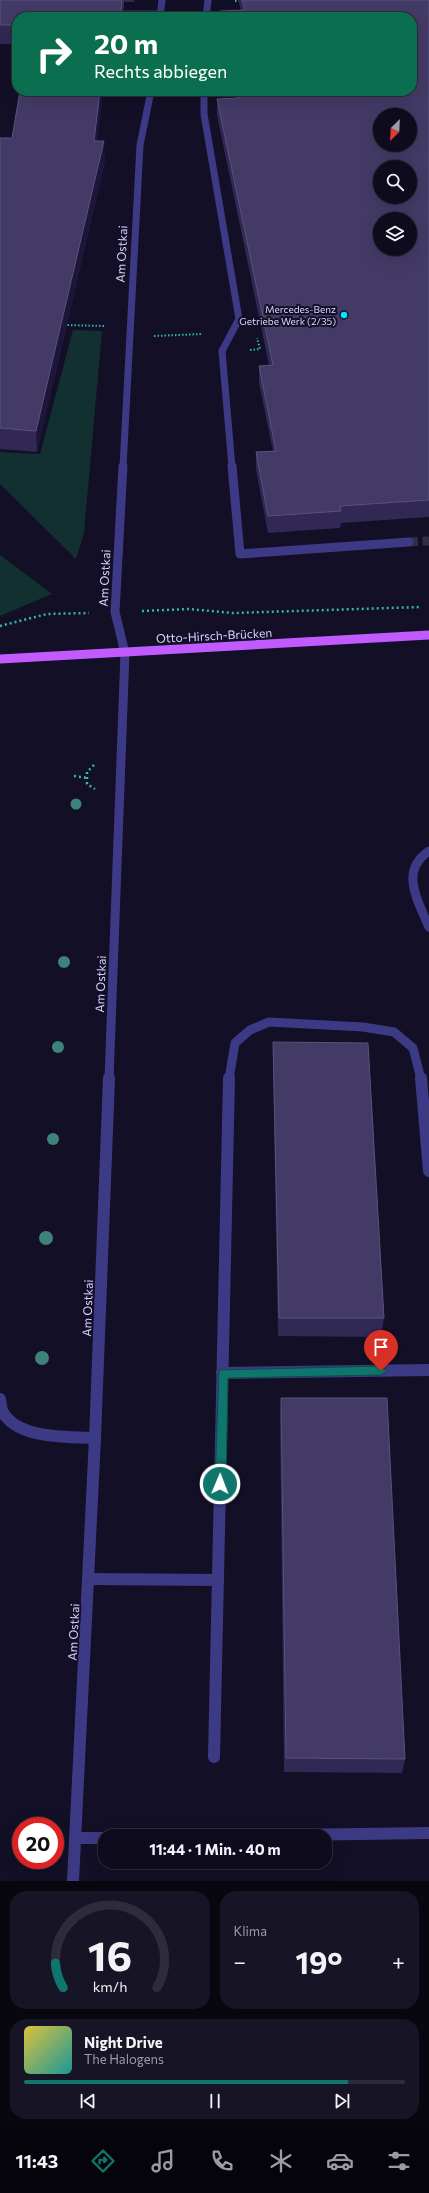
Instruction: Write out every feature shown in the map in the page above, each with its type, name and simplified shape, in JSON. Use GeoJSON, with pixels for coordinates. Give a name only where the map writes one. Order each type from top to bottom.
{"type":"FeatureCollection","features":[{"type":"Feature","properties":{"kind":"main road","name":"Otto-Hirsch-Brücken"},"geometry":{"type":"LineString","coordinates":[[0,659],[429,634]]}},
{"type":"Feature","properties":{"kind":"street"},"geometry":{"type":"LineString","coordinates":[[161,12],[162,0]]}},
{"type":"Feature","properties":{"kind":"street"},"geometry":{"type":"LineString","coordinates":[[207,12],[208,0]]}},
{"type":"Feature","properties":{"kind":"street","name":"Am Ostkai"},"geometry":{"type":"LineString","coordinates":[[73,1881],[95,1438],[125,652],[115,612],[140,145],[150,96]]}},
{"type":"Feature","properties":{"kind":"street"},"geometry":{"type":"LineString","coordinates":[[204,96],[204,114],[240,319],[222,351],[240,554],[409,542]]}},
{"type":"Feature","properties":{"kind":"street"},"geometry":{"type":"LineString","coordinates":[[429,851],[424,853],[413,867],[412,884],[429,927]]}},
{"type":"Feature","properties":{"kind":"street"},"geometry":{"type":"LineString","coordinates":[[214,1757],[229,1080],[235,1043],[250,1030],[269,1022],[363,1026],[394,1032],[413,1048],[422,1074],[429,1171]]}},
{"type":"Feature","properties":{"kind":"street"},"geometry":{"type":"LineString","coordinates":[[222,1373],[429,1370]]}},
{"type":"Feature","properties":{"kind":"street"},"geometry":{"type":"LineString","coordinates":[[0,1399],[4,1414],[23,1430],[55,1437],[95,1438]]}},
{"type":"Feature","properties":{"kind":"street"},"geometry":{"type":"LineString","coordinates":[[88,1579],[218,1580]]}},
{"type":"Feature","properties":{"kind":"street"},"geometry":{"type":"LineString","coordinates":[[332,1834],[429,1833]]}},
{"type":"Feature","properties":{"kind":"street"},"geometry":{"type":"LineString","coordinates":[[75,1838],[98,1838]]}},
{"type":"Feature","properties":{"kind":"path"},"geometry":{"type":"LineString","coordinates":[[59,325],[100,326]]}},
{"type":"Feature","properties":{"kind":"path"},"geometry":{"type":"LineString","coordinates":[[174,335],[203,334],[204,340]]}},
{"type":"Feature","properties":{"kind":"path"},"geometry":{"type":"LineString","coordinates":[[0,626],[47,614],[189,609],[233,613],[423,607]]}},
{"type":"Feature","properties":{"kind":"path"},"geometry":{"type":"LineString","coordinates":[[94,765],[87,772],[87,784],[95,789]]}},
{"type":"Feature","properties":{"kind":"path"},"geometry":{"type":"LineString","coordinates":[[74,776],[87,778]]}},
{"type":"Feature","properties":{"kind":"green space"},"geometry":{"type":"Polygon","coordinates":[[[73,330],[102,331],[84,533],[76,559],[0,484],[0,452],[40,454],[73,330]]]}},
{"type":"Feature","properties":{"kind":"green space"},"geometry":{"type":"Polygon","coordinates":[[[0,555],[52,594],[0,616],[0,555]]]}},
{"type":"Feature","properties":{"kind":"building"},"geometry":{"type":"Polygon","coordinates":[[[0,0],[122,0],[121,12],[12,12],[12,25],[0,25],[0,0]]]}},
{"type":"Feature","properties":{"kind":"building","name":"Mercedes-Benz Getriebe Werk (2/35)"},"geometry":{"type":"Polygon","coordinates":[[[242,0],[429,0],[429,500],[340,506],[341,511],[268,516],[256,452],[276,451],[259,366],[273,365],[217,99],[239,98],[239,96],[417,96],[417,12],[220,12],[245,10],[242,0]]]}},
{"type":"Feature","properties":{"kind":"building"},"geometry":{"type":"Polygon","coordinates":[[[19,96],[99,96],[94,141],[104,141],[36,431],[0,428],[0,138],[12,138],[19,96]]]}},
{"type":"Feature","properties":{"kind":"building"},"geometry":{"type":"Polygon","coordinates":[[[273,1042],[368,1043],[384,1318],[279,1318],[273,1042]]]}},
{"type":"Feature","properties":{"kind":"building"},"geometry":{"type":"Polygon","coordinates":[[[281,1398],[387,1398],[405,1759],[286,1758],[281,1398]]]}},
{"type":"Feature","properties":{"kind":"tunnel"},"geometry":{"type":"LineString","coordinates":[[409,542],[429,541]]}},
{"type":"Feature","properties":{"kind":"place","name":"Mercedes-Benz Getriebe Werk (2/35)"},"geometry":{"type":"Point","coordinates":[344,315]}},
{"type":"Feature","properties":{"kind":"route"},"geometry":{"type":"LineString","coordinates":[[220,1484],[222,1373],[381,1371]]}}]}
